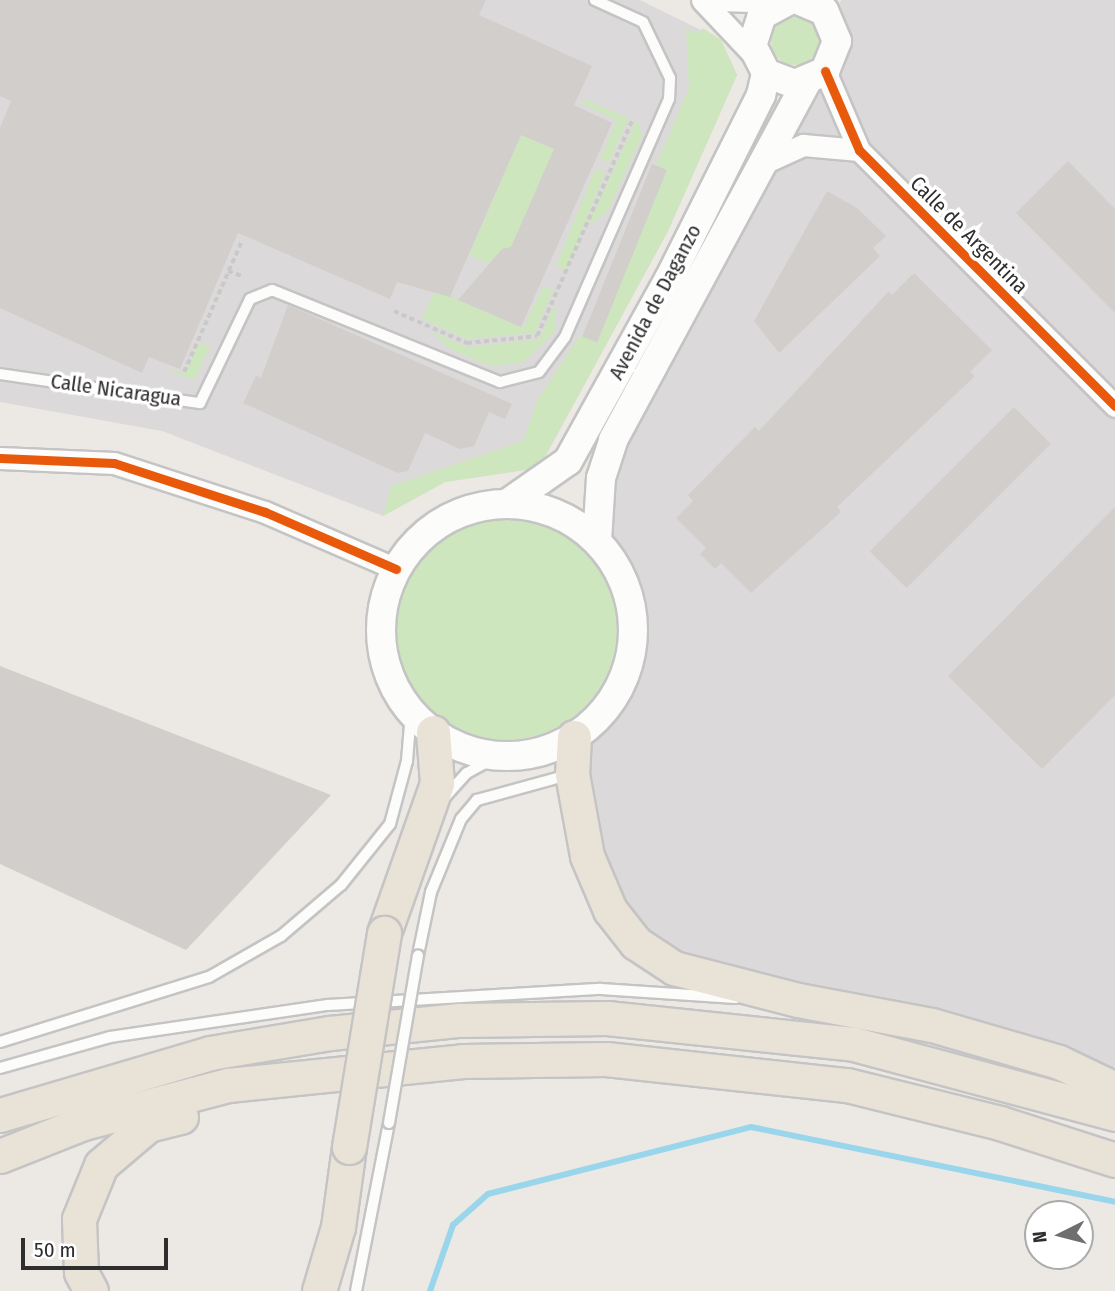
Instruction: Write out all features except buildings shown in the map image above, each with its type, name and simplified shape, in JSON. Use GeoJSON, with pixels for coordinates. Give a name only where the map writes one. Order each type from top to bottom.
{"type":"FeatureCollection","features":[{"type":"Feature","properties":{"kind":"highway"},"geometry":{"type":"LineString","coordinates":[[319,1291],[338,1227],[359,1135],[389,935],[437,783],[422,722]]}},
{"type":"Feature","properties":{"kind":"highway"},"geometry":{"type":"LineString","coordinates":[[573,737],[572,774],[587,856],[610,910],[636,943],[674,968],[798,1000],[932,1025],[1059,1062],[1115,1089]]}},
{"type":"Feature","properties":{"kind":"highway"},"geometry":{"type":"LineString","coordinates":[[0,1115],[209,1053],[330,1033],[460,1020],[607,1018],[854,1044],[1115,1114]]}},
{"type":"Feature","properties":{"kind":"highway"},"geometry":{"type":"LineString","coordinates":[[0,1156],[83,1123],[228,1085],[476,1061],[606,1059],[725,1069],[847,1085],[1000,1123],[1115,1160]]}},
{"type":"Feature","properties":{"kind":"highway"},"geometry":{"type":"LineString","coordinates":[[91,1291],[81,1272],[79,1219],[100,1165],[148,1125],[329,1076]]}},
{"type":"Feature","properties":{"kind":"main road"},"geometry":{"type":"LineString","coordinates":[[795,0],[836,10],[837,41],[816,77],[784,83],[760,64],[756,25],[795,0]]}},
{"type":"Feature","properties":{"kind":"main road","name":"Avenida de Daganzo"},"geometry":{"type":"LineString","coordinates":[[508,503],[568,461],[669,279],[761,95],[760,64]]}},
{"type":"Feature","properties":{"kind":"main road","name":"Avenida de Daganzo"},"geometry":{"type":"LineString","coordinates":[[597,541],[601,478],[613,440],[766,162],[816,77]]}},
{"type":"Feature","properties":{"kind":"main road"},"geometry":{"type":"LineString","coordinates":[[508,503],[541,508],[597,541],[619,571],[631,607],[632,645],[615,691],[573,737],[537,752],[498,756],[422,722],[391,680],[381,643],[383,605],[396,569],[443,520],[508,503]]}},
{"type":"Feature","properties":{"kind":"street"},"geometry":{"type":"LineString","coordinates":[[702,0],[760,64]]}},
{"type":"Feature","properties":{"kind":"street"},"geometry":{"type":"LineString","coordinates":[[720,0],[795,0]]}},
{"type":"Feature","properties":{"kind":"street","name":"Calle de Argentina"},"geometry":{"type":"LineString","coordinates":[[816,77],[859,150],[1115,406]]}},
{"type":"Feature","properties":{"kind":"street"},"geometry":{"type":"LineString","coordinates":[[766,162],[803,145],[859,150]]}},
{"type":"Feature","properties":{"kind":"street"},"geometry":{"type":"LineString","coordinates":[[0,458],[114,464],[265,512],[396,569]]}},
{"type":"Feature","properties":{"kind":"lane","name":"Calle Nicaragua"},"geometry":{"type":"LineString","coordinates":[[0,374],[200,403],[250,299],[272,290],[500,382],[540,372],[565,337],[669,99],[670,78],[643,22],[595,0]]}},
{"type":"Feature","properties":{"kind":"lane"},"geometry":{"type":"LineString","coordinates":[[0,1042],[209,977],[282,936],[341,885],[390,824],[407,761],[422,722]]}},
{"type":"Feature","properties":{"kind":"lane"},"geometry":{"type":"LineString","coordinates":[[389,935],[447,793],[498,756]]}},
{"type":"Feature","properties":{"kind":"lane"},"geometry":{"type":"LineString","coordinates":[[356,1291],[430,892],[461,819],[477,800],[572,774]]}},
{"type":"Feature","properties":{"kind":"lane"},"geometry":{"type":"LineString","coordinates":[[0,1068],[110,1037],[457,993],[601,989],[798,1000]]}},
{"type":"Feature","properties":{"kind":"lane"},"geometry":{"type":"LineString","coordinates":[[351,1237],[354,1225]]}},
{"type":"Feature","properties":{"kind":"path"},"geometry":{"type":"LineString","coordinates":[[394,311],[467,344],[537,336],[633,118]]}},
{"type":"Feature","properties":{"kind":"path"},"geometry":{"type":"LineString","coordinates":[[184,372],[241,243]]}},
{"type":"Feature","properties":{"kind":"path"},"geometry":{"type":"LineString","coordinates":[[228,271],[242,276]]}},
{"type":"Feature","properties":{"kind":"shaded area"},"geometry":{"type":"Polygon","coordinates":[[[0,0],[640,0],[721,40],[737,75],[668,231],[539,468],[445,482],[383,516],[162,431],[0,402],[0,0]]]}},
{"type":"Feature","properties":{"kind":"shaded area"},"geometry":{"type":"Polygon","coordinates":[[[841,0],[1115,0],[1115,1089],[674,968],[610,910],[574,737],[602,713],[622,681],[632,645],[631,607],[619,572],[597,541],[601,478],[806,83],[841,0]]]}},
{"type":"Feature","properties":{"kind":"green space"},"geometry":{"type":"Polygon","coordinates":[[[795,17],[812,24],[819,41],[812,58],[795,65],[778,58],[771,41],[778,24],[795,17]]]}},
{"type":"Feature","properties":{"kind":"green space"},"geometry":{"type":"Polygon","coordinates":[[[686,28],[699,34],[703,28],[721,40],[737,75],[668,231],[539,468],[445,482],[383,516],[391,486],[523,441],[537,401],[580,335],[592,340],[666,171],[656,165],[689,88],[686,28]]]}},
{"type":"Feature","properties":{"kind":"green space"},"geometry":{"type":"Polygon","coordinates":[[[583,99],[629,118],[609,163],[600,159],[617,120],[581,104],[583,99]]]}},
{"type":"Feature","properties":{"kind":"green space"},"geometry":{"type":"Polygon","coordinates":[[[637,119],[642,136],[608,211],[587,227],[637,119]]]}},
{"type":"Feature","properties":{"kind":"green space"},"geometry":{"type":"Polygon","coordinates":[[[521,135],[554,149],[511,248],[498,253],[502,269],[469,255],[521,135]]]}},
{"type":"Feature","properties":{"kind":"green space"},"geometry":{"type":"Polygon","coordinates":[[[595,169],[605,173],[566,270],[556,266],[595,169]]]}},
{"type":"Feature","properties":{"kind":"green space"},"geometry":{"type":"Polygon","coordinates":[[[543,287],[553,290],[535,333],[467,339],[422,319],[435,290],[523,328],[543,287]]]}},
{"type":"Feature","properties":{"kind":"green space"},"geometry":{"type":"Polygon","coordinates":[[[556,302],[556,331],[522,363],[490,366],[450,349],[430,331],[467,347],[539,339],[556,302]]]}},
{"type":"Feature","properties":{"kind":"green space"},"geometry":{"type":"Polygon","coordinates":[[[199,343],[210,347],[194,380],[164,369],[185,373],[199,343]]]}},
{"type":"Feature","properties":{"kind":"green space"},"geometry":{"type":"Polygon","coordinates":[[[505,516],[548,525],[567,535],[584,549],[598,566],[608,585],[617,628],[608,671],[598,690],[584,707],[567,721],[548,731],[505,740],[462,731],[443,721],[426,707],[412,690],[402,671],[393,628],[402,585],[412,566],[426,549],[443,535],[462,525],[505,516]]]}},
{"type":"Feature","properties":{"kind":"waterway"},"geometry":{"type":"LineString","coordinates":[[430,1291],[453,1225],[488,1194],[751,1127],[1115,1202]]}},
{"type":"Feature","properties":{"kind":"cycle path"},"geometry":{"type":"LineString","coordinates":[[825,71],[859,150],[1115,406]]}},
{"type":"Feature","properties":{"kind":"cycle path"},"geometry":{"type":"LineString","coordinates":[[0,458],[114,463],[265,512],[396,569]]}}]}
